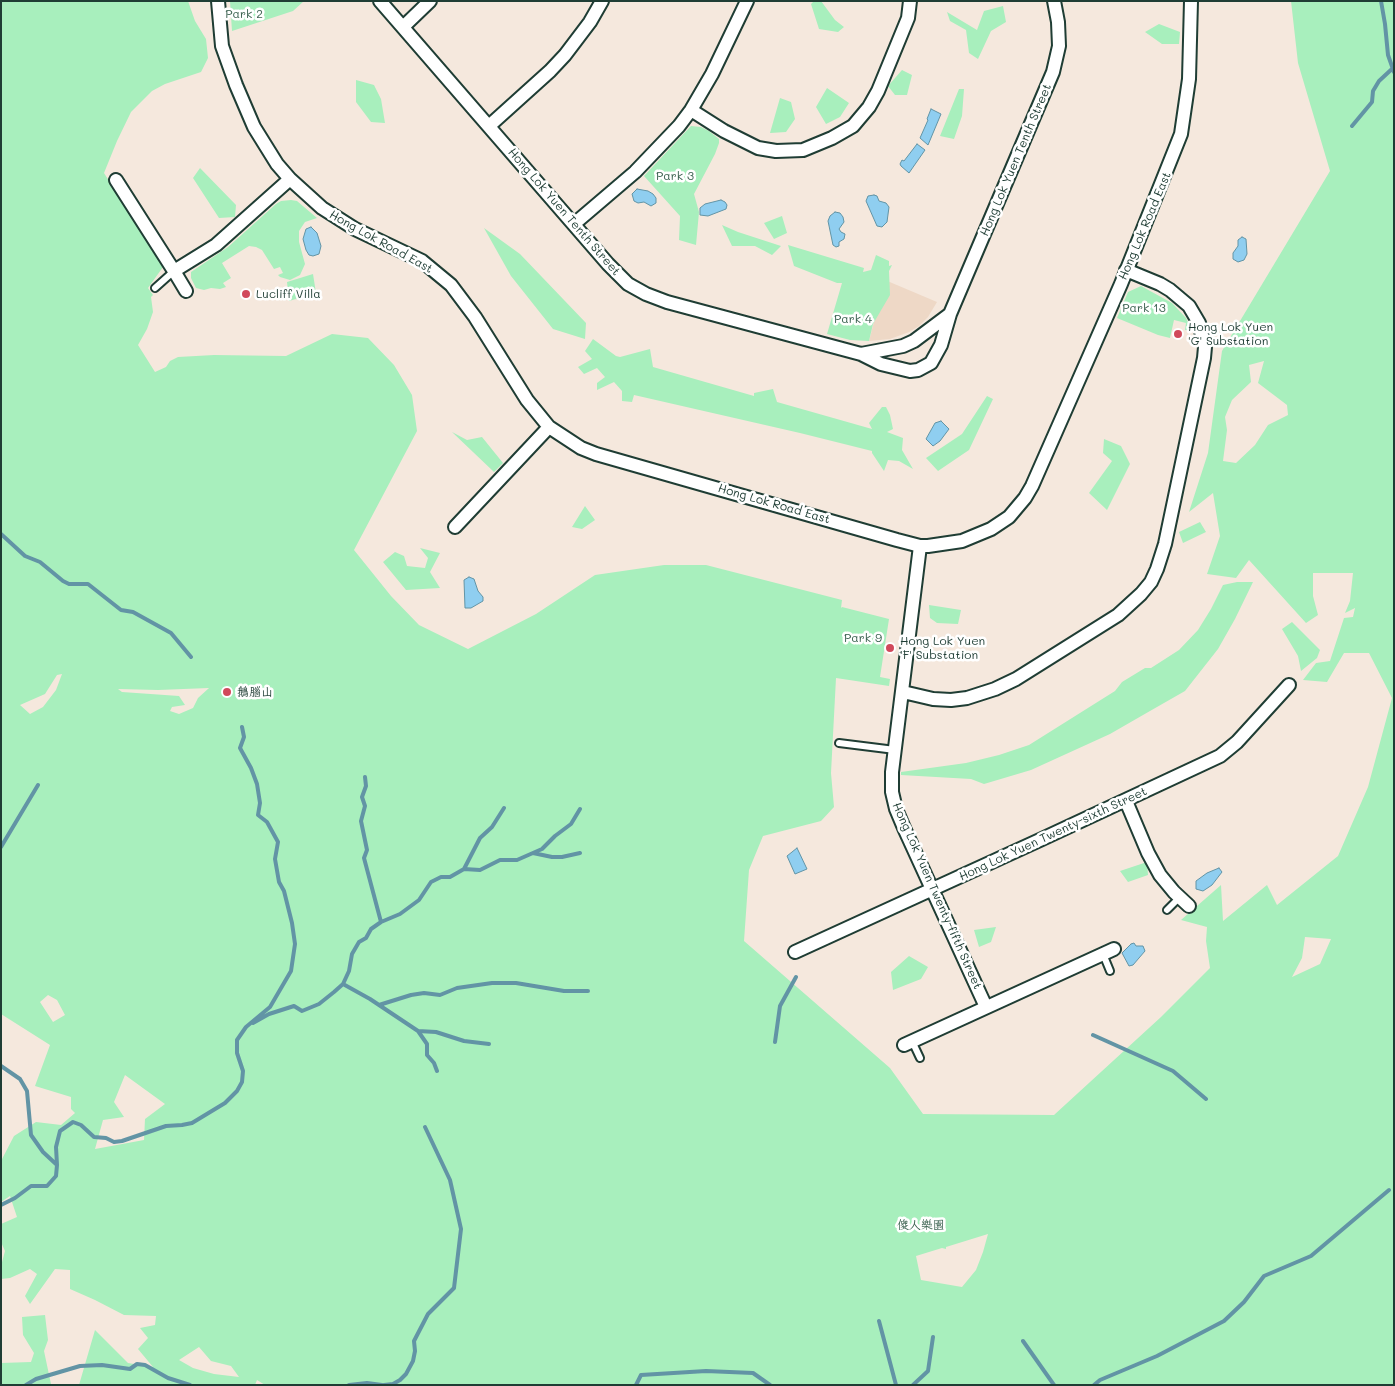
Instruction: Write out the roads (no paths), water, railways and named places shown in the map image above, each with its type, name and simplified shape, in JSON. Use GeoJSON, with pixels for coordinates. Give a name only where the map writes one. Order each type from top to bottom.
{"type":"FeatureCollection","features":[{"type":"Feature","properties":{"kind":"street","name":"Hong Lok Road East"},"geometry":{"type":"LineString","coordinates":[[218,1],[222,46],[243,104],[267,149],[290,179],[322,208],[338,219],[422,262],[451,285],[475,317],[527,400],[549,428],[581,448],[596,454],[920,546],[953,544],[987,532],[1009,517],[1025,498],[1039,471],[1126,270],[1181,134],[1189,79],[1191,1]]}},
{"type":"Feature","properties":{"kind":"street","name":"Hong Lok Yuen Tenth Street"},"geometry":{"type":"LineString","coordinates":[[380,1],[618,275],[628,284],[646,294],[667,302],[861,354],[881,364],[910,371],[925,367],[935,357],[941,345],[950,314],[1053,72],[1059,46],[1058,22],[1054,1]]}},
{"type":"Feature","properties":{"kind":"street"},"geometry":{"type":"LineString","coordinates":[[403,27],[430,1]]}},
{"type":"Feature","properties":{"kind":"street"},"geometry":{"type":"LineString","coordinates":[[488,126],[550,71],[565,55],[590,22],[602,1]]}},
{"type":"Feature","properties":{"kind":"street"},"geometry":{"type":"LineString","coordinates":[[574,224],[658,149],[692,110],[712,74],[747,1]]}},
{"type":"Feature","properties":{"kind":"street"},"geometry":{"type":"LineString","coordinates":[[692,110],[724,131],[758,148],[803,150],[832,138],[852,126],[869,107],[878,91],[908,18],[910,1]]}},
{"type":"Feature","properties":{"kind":"street"},"geometry":{"type":"LineString","coordinates":[[174,271],[216,245],[290,179]]}},
{"type":"Feature","properties":{"kind":"street"},"geometry":{"type":"LineString","coordinates":[[116,180],[186,290]]}},
{"type":"Feature","properties":{"kind":"street"},"geometry":{"type":"LineString","coordinates":[[903,692],[933,699],[951,700],[967,698],[995,689],[1040,664],[1118,614],[1141,594],[1151,582],[1165,544],[1204,358],[1204,347],[1199,323],[1189,306],[1160,284],[1126,270]]}},
{"type":"Feature","properties":{"kind":"street","name":"Hong Lok Yuen Tenth Street"},"geometry":{"type":"LineString","coordinates":[[861,354],[879,352],[914,341],[950,314]]}},
{"type":"Feature","properties":{"kind":"street"},"geometry":{"type":"LineString","coordinates":[[455,527],[549,428]]}},
{"type":"Feature","properties":{"kind":"street","name":"Hong Lok Yuen Twenty-fifth Street"},"geometry":{"type":"LineString","coordinates":[[920,546],[891,782],[896,809],[986,1007]]}},
{"type":"Feature","properties":{"kind":"street","name":"Hong Lok Yuen Twenty-sixth Street"},"geometry":{"type":"LineString","coordinates":[[795,952],[1220,756],[1236,742],[1289,685]]}},
{"type":"Feature","properties":{"kind":"street"},"geometry":{"type":"LineString","coordinates":[[1126,801],[1154,866],[1167,884],[1184,902]]}},
{"type":"Feature","properties":{"kind":"street"},"geometry":{"type":"LineString","coordinates":[[908,1043],[1108,952]]}},
{"type":"Feature","properties":{"kind":"lane"},"geometry":{"type":"LineString","coordinates":[[155,288],[174,271]]}},
{"type":"Feature","properties":{"kind":"lane"},"geometry":{"type":"LineString","coordinates":[[839,743],[894,750]]}},
{"type":"Feature","properties":{"kind":"lane"},"geometry":{"type":"LineString","coordinates":[[1167,910],[1184,902]]}},
{"type":"Feature","properties":{"kind":"lane"},"geometry":{"type":"LineString","coordinates":[[1108,952],[1110,971]]}},
{"type":"Feature","properties":{"kind":"lane"},"geometry":{"type":"LineString","coordinates":[[908,1043],[920,1058]]}},
{"type":"Feature","properties":{"kind":"water"},"geometry":{"type":"Polygon","coordinates":[[[931,109],[941,114],[928,145],[920,138],[931,109]]]}},
{"type":"Feature","properties":{"kind":"water"},"geometry":{"type":"Polygon","coordinates":[[[917,144],[925,150],[909,173],[900,164],[917,144]]]}},
{"type":"Feature","properties":{"kind":"water"},"geometry":{"type":"Polygon","coordinates":[[[637,189],[653,194],[656,198],[656,203],[651,206],[644,202],[638,203],[634,201],[632,194],[637,189]]]}},
{"type":"Feature","properties":{"kind":"water"},"geometry":{"type":"Polygon","coordinates":[[[868,196],[877,196],[879,201],[886,203],[889,207],[887,222],[882,227],[877,226],[866,201],[868,196]]]}},
{"type":"Feature","properties":{"kind":"water"},"geometry":{"type":"Polygon","coordinates":[[[721,200],[727,205],[726,209],[708,216],[700,215],[700,208],[705,204],[721,200]]]}},
{"type":"Feature","properties":{"kind":"water"},"geometry":{"type":"Polygon","coordinates":[[[835,212],[840,213],[843,217],[844,222],[839,229],[845,234],[844,239],[836,247],[833,245],[828,221],[835,212]]]}},
{"type":"Feature","properties":{"kind":"water"},"geometry":{"type":"Polygon","coordinates":[[[311,227],[317,233],[321,246],[319,254],[313,256],[309,255],[306,250],[303,239],[306,229],[311,227]]]}},
{"type":"Feature","properties":{"kind":"water"},"geometry":{"type":"Polygon","coordinates":[[[1242,237],[1246,239],[1247,254],[1244,260],[1238,262],[1233,259],[1233,253],[1238,246],[1238,240],[1242,237]]]}},
{"type":"Feature","properties":{"kind":"water"},"geometry":{"type":"Polygon","coordinates":[[[941,421],[949,429],[940,441],[933,446],[926,439],[935,423],[941,421]]]}},
{"type":"Feature","properties":{"kind":"water"},"geometry":{"type":"Polygon","coordinates":[[[469,577],[474,579],[478,591],[483,597],[483,601],[471,608],[465,608],[464,580],[469,577]]]}},
{"type":"Feature","properties":{"kind":"water"},"geometry":{"type":"Polygon","coordinates":[[[797,848],[807,869],[795,874],[787,856],[797,848]]]}},
{"type":"Feature","properties":{"kind":"water"},"geometry":{"type":"Polygon","coordinates":[[[1219,868],[1222,872],[1212,885],[1203,891],[1196,889],[1196,881],[1207,873],[1219,868]]]}},
{"type":"Feature","properties":{"kind":"water"},"geometry":{"type":"Polygon","coordinates":[[[1131,944],[1143,946],[1145,951],[1133,965],[1129,966],[1122,953],[1131,944]]]}},
{"type":"Feature","properties":{"kind":"waterway"},"geometry":{"type":"LineString","coordinates":[[1381,1],[1388,55],[1394,72]]}},
{"type":"Feature","properties":{"kind":"waterway"},"geometry":{"type":"LineString","coordinates":[[1352,126],[1372,102],[1373,91],[1379,81],[1393,68]]}},
{"type":"Feature","properties":{"kind":"waterway"},"geometry":{"type":"LineString","coordinates":[[1,534],[25,556],[40,562],[63,581],[69,584],[88,584],[121,610],[133,612],[171,633],[191,657]]}},
{"type":"Feature","properties":{"kind":"waterway"},"geometry":{"type":"LineString","coordinates":[[57,1165],[56,1147],[60,1131],[73,1122],[81,1125],[94,1137],[106,1138],[114,1142],[166,1126],[192,1123],[225,1103],[237,1091],[242,1082],[243,1071],[237,1053],[237,1040],[246,1027],[270,1007],[291,971],[295,944],[292,923],[284,891],[279,882],[275,859],[278,842],[267,822],[258,815],[260,803],[257,784],[240,748],[244,737],[242,727]]}},
{"type":"Feature","properties":{"kind":"waterway"},"geometry":{"type":"LineString","coordinates":[[365,777],[366,786],[362,797],[365,806],[361,821],[367,850],[364,858],[381,922]]}},
{"type":"Feature","properties":{"kind":"waterway"},"geometry":{"type":"LineString","coordinates":[[1,847],[38,785]]}},
{"type":"Feature","properties":{"kind":"waterway"},"geometry":{"type":"LineString","coordinates":[[464,869],[480,838],[492,827],[504,808]]}},
{"type":"Feature","properties":{"kind":"waterway"},"geometry":{"type":"LineString","coordinates":[[253,1023],[269,1014],[294,1006],[302,1011],[319,1004],[343,984],[349,971],[352,954],[359,942],[366,938],[371,929],[381,922],[400,914],[419,900],[431,882],[441,877],[450,877],[464,869],[480,870],[500,860],[517,860],[542,849],[571,824],[580,809]]}},
{"type":"Feature","properties":{"kind":"waterway"},"geometry":{"type":"LineString","coordinates":[[533,853],[552,857],[580,853]]}},
{"type":"Feature","properties":{"kind":"waterway"},"geometry":{"type":"LineString","coordinates":[[775,1042],[780,1006],[796,977]]}},
{"type":"Feature","properties":{"kind":"waterway"},"geometry":{"type":"LineString","coordinates":[[379,1005],[411,995],[424,993],[440,995],[457,988],[492,983],[516,983],[564,991],[588,991]]}},
{"type":"Feature","properties":{"kind":"waterway"},"geometry":{"type":"LineString","coordinates":[[343,984],[370,999],[418,1031],[436,1032],[464,1041],[489,1044]]}},
{"type":"Feature","properties":{"kind":"waterway"},"geometry":{"type":"LineString","coordinates":[[418,1031],[427,1044],[427,1055],[434,1063],[437,1071]]}},
{"type":"Feature","properties":{"kind":"waterway"},"geometry":{"type":"LineString","coordinates":[[1093,1035],[1173,1071],[1206,1099]]}},
{"type":"Feature","properties":{"kind":"waterway"},"geometry":{"type":"LineString","coordinates":[[1,1066],[20,1079],[27,1091],[31,1135],[43,1152],[57,1165],[56,1176],[47,1186],[31,1186],[15,1198],[1,1205]]}},
{"type":"Feature","properties":{"kind":"waterway"},"geometry":{"type":"LineString","coordinates":[[384,1385],[393,1384],[406,1374],[413,1361],[414,1341],[428,1314],[454,1288],[461,1229],[450,1180],[425,1127]]}},
{"type":"Feature","properties":{"kind":"waterway"},"geometry":{"type":"LineString","coordinates":[[1094,1385],[1100,1380],[1157,1356],[1224,1321],[1244,1302],[1264,1276],[1311,1256],[1389,1190]]}},
{"type":"Feature","properties":{"kind":"waterway"},"geometry":{"type":"LineString","coordinates":[[879,1321],[896,1385]]}},
{"type":"Feature","properties":{"kind":"waterway"},"geometry":{"type":"LineString","coordinates":[[913,1385],[928,1371],[933,1337]]}},
{"type":"Feature","properties":{"kind":"waterway"},"geometry":{"type":"LineString","coordinates":[[1023,1341],[1054,1385]]}},
{"type":"Feature","properties":{"kind":"waterway"},"geometry":{"type":"LineString","coordinates":[[26,1385],[36,1379],[80,1366],[102,1365],[130,1369],[137,1364],[145,1365],[168,1378],[190,1385]]}},
{"type":"Feature","properties":{"kind":"waterway"},"geometry":{"type":"LineString","coordinates":[[636,1385],[641,1375],[706,1371],[753,1373],[770,1385]]}},
{"type":"Feature","properties":{"kind":"waterway"},"geometry":{"type":"LineString","coordinates":[[349,1385],[367,1383],[382,1385]]}},
{"type":"Feature","properties":{"kind":"place","name":"Lucliff Villa"},"geometry":{"type":"Point","coordinates":[246,294]}},
{"type":"Feature","properties":{"kind":"place","name":"Hong Lok Yuen 'G' Substation"},"geometry":{"type":"Point","coordinates":[1178,334]}},
{"type":"Feature","properties":{"kind":"place","name":"Hong Lok Yuen 'F' Substation"},"geometry":{"type":"Point","coordinates":[890,648]}},
{"type":"Feature","properties":{"kind":"place","name":"鵝腦山"},"geometry":{"type":"Point","coordinates":[227,692]}},
{"type":"Feature","properties":{"kind":"park label","name":"Park 2"},"geometry":{"type":"Point","coordinates":[244,14]}},
{"type":"Feature","properties":{"kind":"park label","name":"Park 3"},"geometry":{"type":"Point","coordinates":[675,176]}},
{"type":"Feature","properties":{"kind":"park label","name":"Park 13"},"geometry":{"type":"Point","coordinates":[1144,308]}},
{"type":"Feature","properties":{"kind":"park label","name":"Park 4"},"geometry":{"type":"Point","coordinates":[853,319]}},
{"type":"Feature","properties":{"kind":"park label","name":"Park 9"},"geometry":{"type":"Point","coordinates":[863,638]}},
{"type":"Feature","properties":{"kind":"park label","name":"傻人樂園"},"geometry":{"type":"Point","coordinates":[921,1225]}}]}
